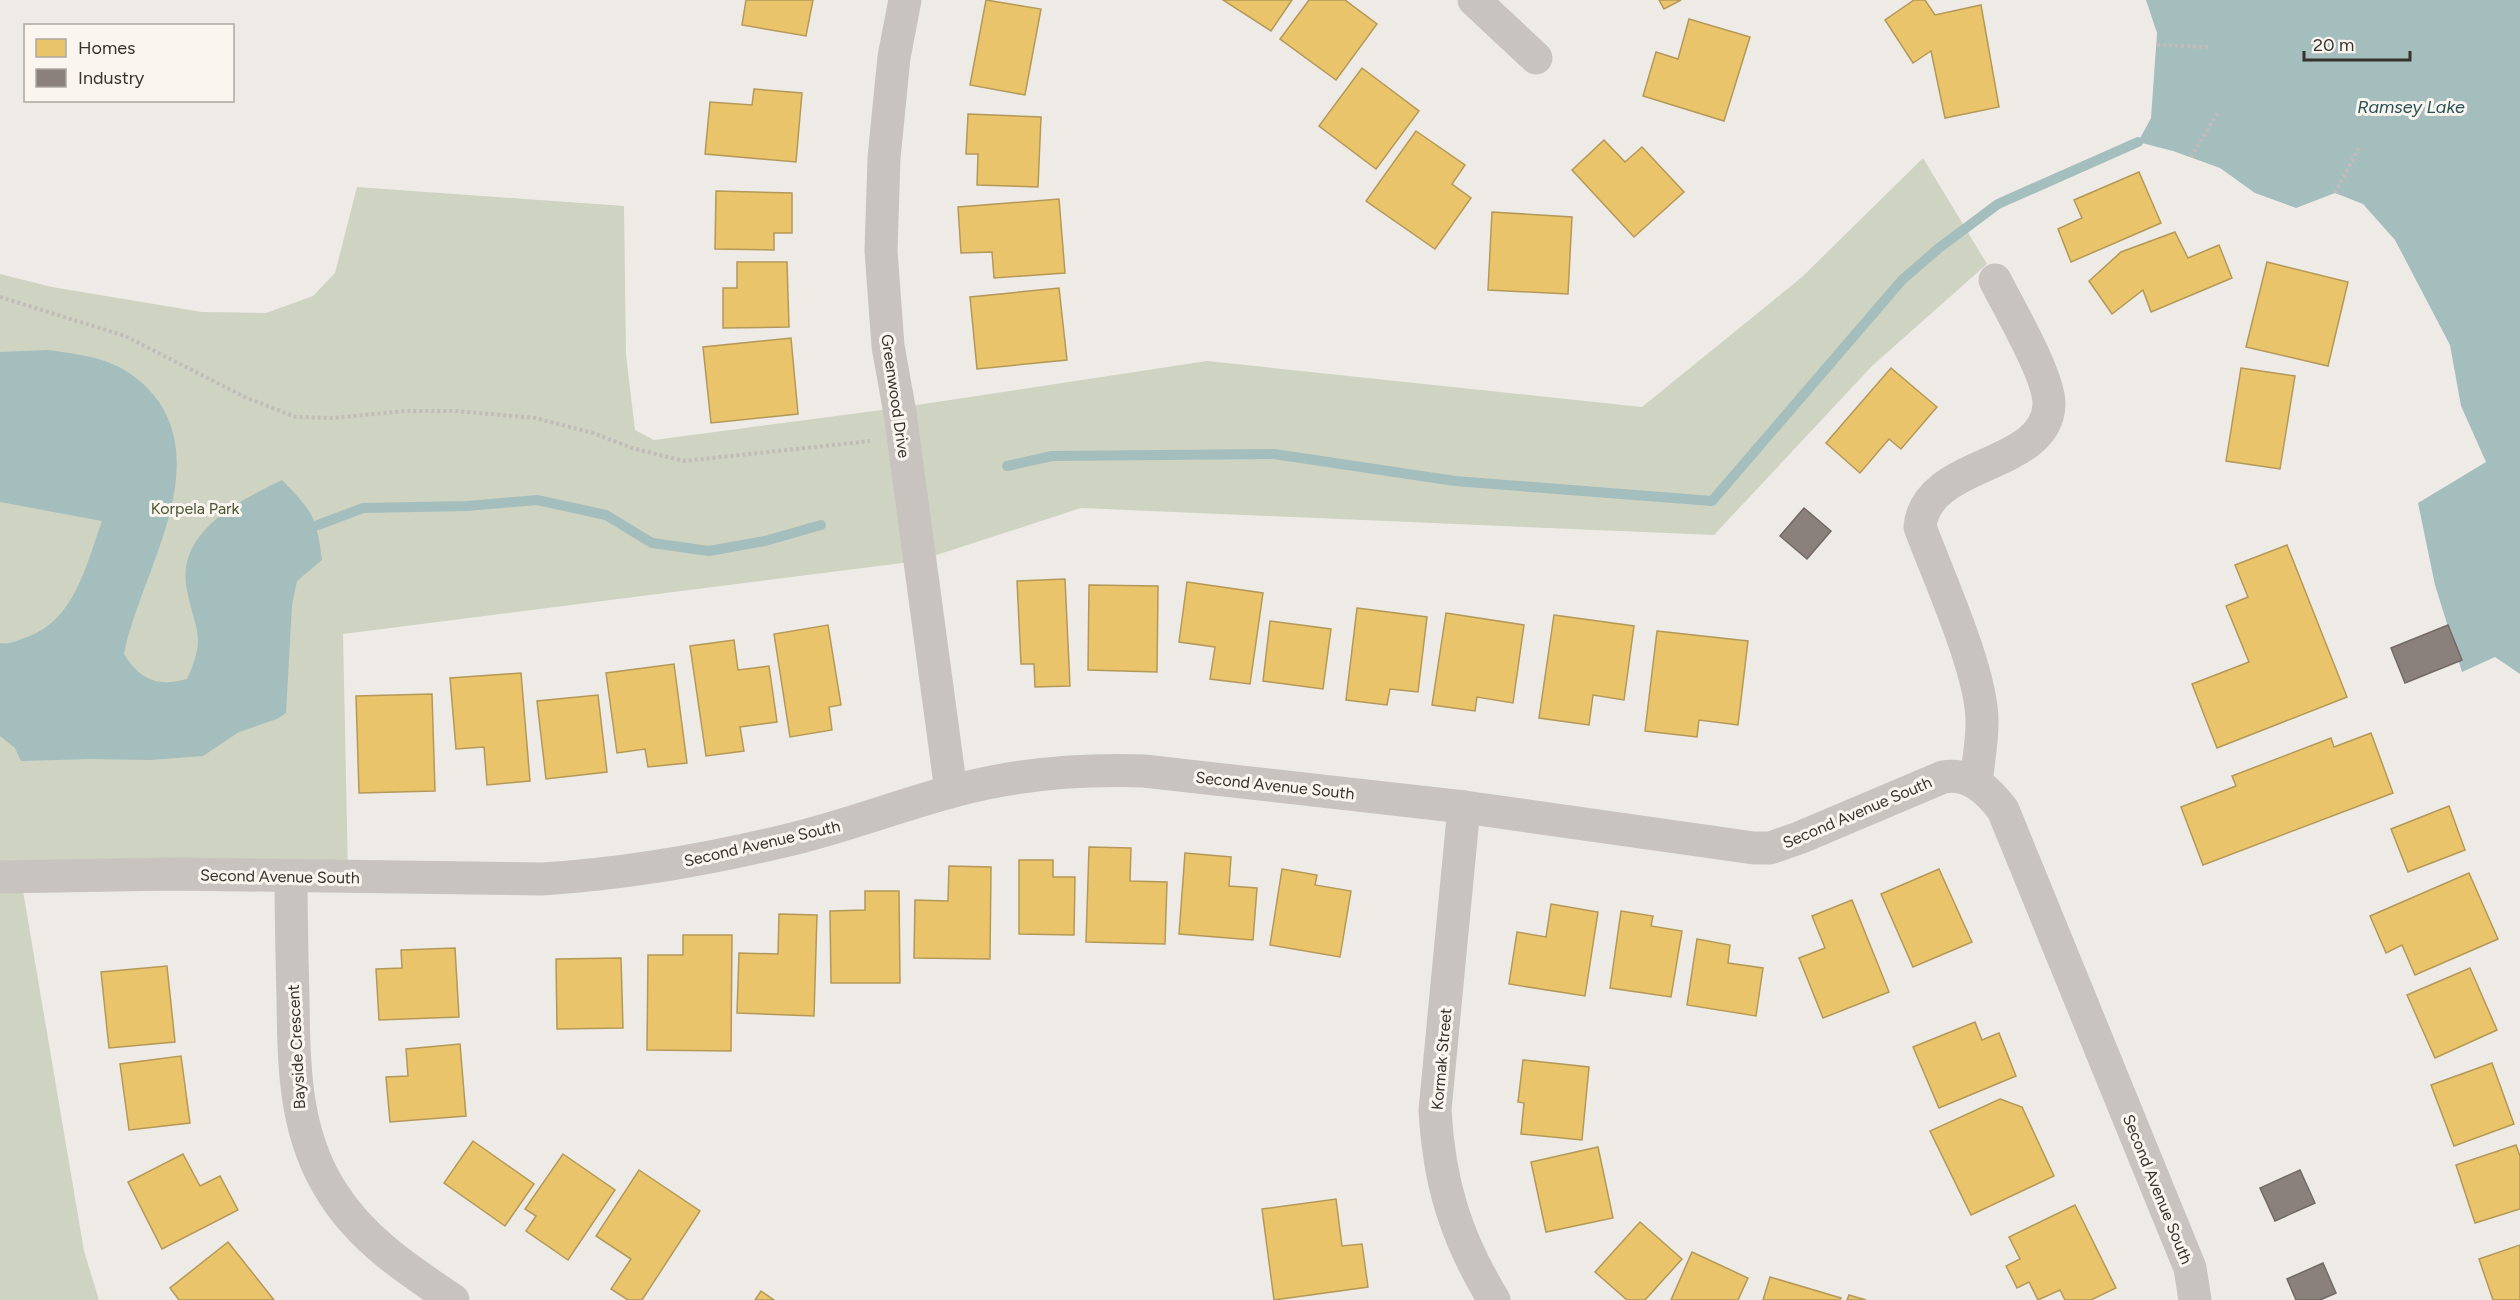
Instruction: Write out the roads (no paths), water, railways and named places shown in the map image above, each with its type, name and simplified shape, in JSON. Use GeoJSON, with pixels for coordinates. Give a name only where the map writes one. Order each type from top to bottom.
{"type":"FeatureCollection","features":[{"type":"Feature","properties":{"kind":"street","name":"Greenwood Drive"},"geometry":{"type":"LineString","coordinates":[[905,0],[894,57],[884,158],[881,251],[888,346],[951,791]]}},
{"type":"Feature","properties":{"kind":"street"},"geometry":{"type":"LineString","coordinates":[[1474,0],[1536,58]]}},
{"type":"Feature","properties":{"kind":"street"},"geometry":{"type":"LineString","coordinates":[[1976,783],[1982,722],[1978,695],[1968,658],[1920,527],[1921,510],[1933,495],[1949,483],[2019,448],[2035,435],[2045,420],[2049,405],[2044,381],[1995,280]]}},
{"type":"Feature","properties":{"kind":"street","name":"Second Avenue South"},"geometry":{"type":"LineString","coordinates":[[0,877],[173,874],[542,879],[594,876],[784,841],[951,791],[1062,771],[1134,771],[1464,807],[1754,848],[1770,848],[1799,838],[1942,777],[1956,774],[1976,783],[1990,793],[2003,810],[2190,1268],[2195,1300]]}},
{"type":"Feature","properties":{"kind":"street","name":"Kormak Street"},"geometry":{"type":"LineString","coordinates":[[1464,807],[1436,1110],[1437,1149],[1444,1190],[1459,1234],[1494,1300]]}},
{"type":"Feature","properties":{"kind":"street","name":"Bayside Crescent"},"geometry":{"type":"LineString","coordinates":[[291,876],[295,1076],[300,1118],[312,1152],[332,1192],[355,1222],[386,1254],[453,1300]]}},
{"type":"Feature","properties":{"kind":"water","name":"Ramsey Lake"},"geometry":{"type":"Polygon","coordinates":[[[2146,0],[2520,0],[2520,674],[2495,657],[2462,672],[2435,585],[2418,503],[2486,462],[2461,406],[2450,345],[2395,240],[2363,204],[2335,193],[2296,208],[2255,193],[2220,168],[2173,151],[2138,142],[2151,118],[2157,33],[2146,0]]]}},
{"type":"Feature","properties":{"kind":"water"},"geometry":{"type":"Polygon","coordinates":[[[48,350],[102,360],[131,374],[159,402],[172,431],[177,462],[174,494],[166,527],[132,624],[124,654],[143,675],[167,682],[187,679],[197,652],[198,634],[187,590],[186,569],[191,551],[200,535],[214,521],[247,498],[282,480],[307,508],[315,524],[322,560],[297,581],[292,605],[286,713],[277,719],[239,732],[203,756],[150,760],[21,761],[15,748],[0,736],[0,643],[11,643],[27,637],[43,629],[57,618],[68,604],[84,573],[102,521],[0,502],[0,352],[48,350]]]}},
{"type":"Feature","properties":{"kind":"waterway"},"geometry":{"type":"LineString","coordinates":[[1007,466],[1052,456],[1274,454],[1455,481],[1712,501],[1902,280],[1939,248],[1998,204],[2138,142]]}},
{"type":"Feature","properties":{"kind":"waterway"},"geometry":{"type":"LineString","coordinates":[[318,525],[363,508],[467,506],[537,500],[606,515],[652,543],[709,551],[765,541],[821,525]]}},
{"type":"Feature","properties":{"kind":"park label","name":"Korpela Park"},"geometry":{"type":"Point","coordinates":[195,508]}}]}
